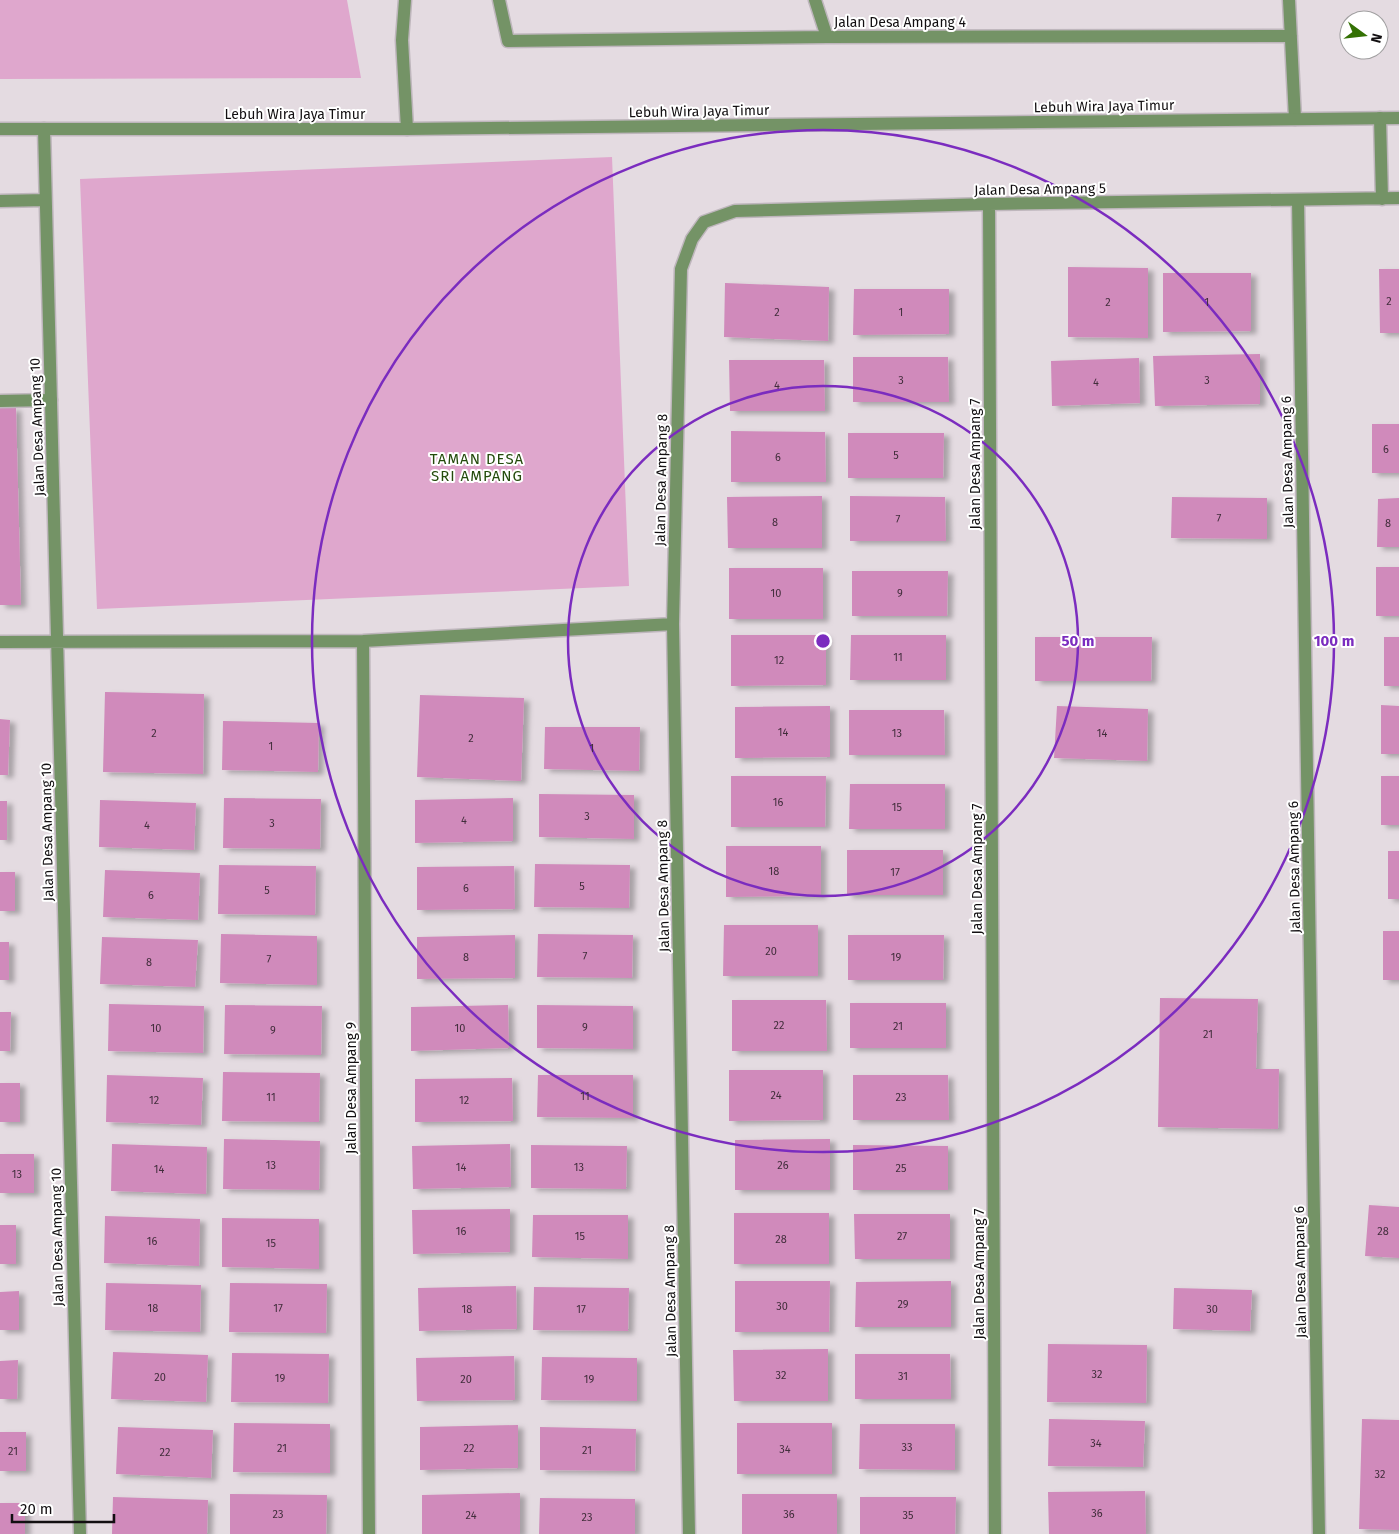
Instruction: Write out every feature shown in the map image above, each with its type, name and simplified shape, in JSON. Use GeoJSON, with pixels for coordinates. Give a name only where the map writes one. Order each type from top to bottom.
{"type":"FeatureCollection","features":[{"type":"Feature","properties":{"kind":"street"},"geometry":{"type":"LineString","coordinates":[[405,0],[402,40],[406,129]]}},
{"type":"Feature","properties":{"kind":"street","name":"Jalan Desa Ampang 4"},"geometry":{"type":"LineString","coordinates":[[499,0],[508,42],[826,37],[1291,36]]}},
{"type":"Feature","properties":{"kind":"street"},"geometry":{"type":"LineString","coordinates":[[815,0],[826,37]]}},
{"type":"Feature","properties":{"kind":"street"},"geometry":{"type":"LineString","coordinates":[[1289,0],[1295,118]]}},
{"type":"Feature","properties":{"kind":"street"},"geometry":{"type":"LineString","coordinates":[[1380,118],[1382,199]]}},
{"type":"Feature","properties":{"kind":"street","name":"Lebuh Wira Jaya Timur"},"geometry":{"type":"LineString","coordinates":[[0,129],[406,129],[1399,118]]}},
{"type":"Feature","properties":{"kind":"street","name":"Jalan Desa Ampang 10"},"geometry":{"type":"LineString","coordinates":[[44,129],[80,1534]]}},
{"type":"Feature","properties":{"kind":"street","name":"Jalan Desa Ampang 5"},"geometry":{"type":"LineString","coordinates":[[692,239],[704,222],[735,212],[989,204],[1399,198]]}},
{"type":"Feature","properties":{"kind":"street"},"geometry":{"type":"LineString","coordinates":[[0,201],[45,200]]}},
{"type":"Feature","properties":{"kind":"street","name":"Jalan Desa Ampang 6"},"geometry":{"type":"LineString","coordinates":[[1298,200],[1319,1534]]}},
{"type":"Feature","properties":{"kind":"street","name":"Jalan Desa Ampang 7"},"geometry":{"type":"LineString","coordinates":[[989,204],[996,1534]]}},
{"type":"Feature","properties":{"kind":"street","name":"Jalan Desa Ampang 8"},"geometry":{"type":"LineString","coordinates":[[690,1534],[673,624],[681,269],[692,239]]}},
{"type":"Feature","properties":{"kind":"street"},"geometry":{"type":"LineString","coordinates":[[0,402],[51,400]]}},
{"type":"Feature","properties":{"kind":"street"},"geometry":{"type":"LineString","coordinates":[[0,642],[363,642],[673,624]]}},
{"type":"Feature","properties":{"kind":"street","name":"Jalan Desa Ampang 9"},"geometry":{"type":"LineString","coordinates":[[363,642],[368,1534]]}},
{"type":"Feature","properties":{"kind":"shaded area"},"geometry":{"type":"Polygon","coordinates":[[[0,0],[347,0],[361,78],[0,79],[0,0]]]}},
{"type":"Feature","properties":{"kind":"shaded area"},"geometry":{"type":"Polygon","coordinates":[[[612,157],[629,586],[97,609],[80,179],[612,157]]]}},
{"type":"Feature","properties":{"kind":"building"},"geometry":{"type":"Polygon","coordinates":[[[1068,267],[1148,268],[1148,338],[1068,337],[1068,267]]]}},
{"type":"Feature","properties":{"kind":"building"},"geometry":{"type":"Polygon","coordinates":[[[1379,269],[1399,269],[1399,333],[1380,333],[1379,269]]]}},
{"type":"Feature","properties":{"kind":"building"},"geometry":{"type":"Polygon","coordinates":[[[1163,273],[1251,273],[1251,331],[1163,332],[1163,273]]]}},
{"type":"Feature","properties":{"kind":"building"},"geometry":{"type":"Polygon","coordinates":[[[725,283],[829,287],[828,341],[724,337],[725,283]]]}},
{"type":"Feature","properties":{"kind":"building"},"geometry":{"type":"Polygon","coordinates":[[[854,289],[949,289],[949,334],[853,335],[854,289]]]}},
{"type":"Feature","properties":{"kind":"building"},"geometry":{"type":"Polygon","coordinates":[[[1260,354],[1260,404],[1155,406],[1153,356],[1260,354]]]}},
{"type":"Feature","properties":{"kind":"building"},"geometry":{"type":"Polygon","coordinates":[[[853,357],[948,357],[949,402],[853,402],[853,357]]]}},
{"type":"Feature","properties":{"kind":"building"},"geometry":{"type":"Polygon","coordinates":[[[1139,358],[1140,403],[1052,406],[1051,361],[1139,358]]]}},
{"type":"Feature","properties":{"kind":"building"},"geometry":{"type":"Polygon","coordinates":[[[729,360],[824,360],[825,411],[730,411],[729,360]]]}},
{"type":"Feature","properties":{"kind":"building"},"geometry":{"type":"Polygon","coordinates":[[[0,408],[16,408],[21,605],[0,605],[0,408]]]}},
{"type":"Feature","properties":{"kind":"building"},"geometry":{"type":"Polygon","coordinates":[[[1372,424],[1399,424],[1399,473],[1372,473],[1372,424]]]}},
{"type":"Feature","properties":{"kind":"building"},"geometry":{"type":"Polygon","coordinates":[[[731,431],[825,432],[826,482],[731,482],[731,431]]]}},
{"type":"Feature","properties":{"kind":"building"},"geometry":{"type":"Polygon","coordinates":[[[848,433],[944,433],[943,478],[848,478],[848,433]]]}},
{"type":"Feature","properties":{"kind":"building"},"geometry":{"type":"Polygon","coordinates":[[[822,496],[822,548],[728,548],[727,497],[822,496]]]}},
{"type":"Feature","properties":{"kind":"building"},"geometry":{"type":"Polygon","coordinates":[[[850,496],[945,497],[946,541],[850,541],[850,496]]]}},
{"type":"Feature","properties":{"kind":"building"},"geometry":{"type":"Polygon","coordinates":[[[1172,497],[1267,498],[1267,539],[1171,538],[1172,497]]]}},
{"type":"Feature","properties":{"kind":"building"},"geometry":{"type":"Polygon","coordinates":[[[1399,498],[1399,547],[1377,547],[1378,499],[1399,498]]]}},
{"type":"Feature","properties":{"kind":"building"},"geometry":{"type":"Polygon","coordinates":[[[1376,567],[1399,567],[1399,616],[1376,616],[1376,567]]]}},
{"type":"Feature","properties":{"kind":"building"},"geometry":{"type":"Polygon","coordinates":[[[729,568],[823,568],[823,619],[729,619],[729,568]]]}},
{"type":"Feature","properties":{"kind":"building"},"geometry":{"type":"Polygon","coordinates":[[[852,571],[948,571],[947,616],[852,616],[852,571]]]}},
{"type":"Feature","properties":{"kind":"building"},"geometry":{"type":"Polygon","coordinates":[[[731,635],[826,635],[826,685],[731,686],[731,635]]]}},
{"type":"Feature","properties":{"kind":"building"},"geometry":{"type":"Polygon","coordinates":[[[851,635],[946,635],[946,680],[850,680],[851,635]]]}},
{"type":"Feature","properties":{"kind":"building"},"geometry":{"type":"Polygon","coordinates":[[[1035,637],[1152,637],[1151,681],[1035,681],[1035,637]]]}},
{"type":"Feature","properties":{"kind":"building"},"geometry":{"type":"Polygon","coordinates":[[[1384,637],[1399,637],[1399,686],[1384,686],[1384,637]]]}},
{"type":"Feature","properties":{"kind":"building"},"geometry":{"type":"Polygon","coordinates":[[[105,692],[204,694],[203,774],[103,772],[105,692]]]}},
{"type":"Feature","properties":{"kind":"building"},"geometry":{"type":"Polygon","coordinates":[[[420,695],[524,698],[521,781],[417,777],[420,695]]]}},
{"type":"Feature","properties":{"kind":"building"},"geometry":{"type":"Polygon","coordinates":[[[1381,705],[1399,706],[1399,754],[1381,754],[1381,705]]]}},
{"type":"Feature","properties":{"kind":"building"},"geometry":{"type":"Polygon","coordinates":[[[830,706],[830,757],[735,758],[735,707],[830,706]]]}},
{"type":"Feature","properties":{"kind":"building"},"geometry":{"type":"Polygon","coordinates":[[[1057,706],[1148,709],[1147,761],[1054,758],[1057,706]]]}},
{"type":"Feature","properties":{"kind":"building"},"geometry":{"type":"Polygon","coordinates":[[[849,710],[944,710],[945,755],[849,755],[849,710]]]}},
{"type":"Feature","properties":{"kind":"building"},"geometry":{"type":"Polygon","coordinates":[[[0,719],[10,720],[8,775],[0,775],[0,719]]]}},
{"type":"Feature","properties":{"kind":"building"},"geometry":{"type":"Polygon","coordinates":[[[223,721],[319,723],[318,772],[222,770],[223,721]]]}},
{"type":"Feature","properties":{"kind":"building"},"geometry":{"type":"Polygon","coordinates":[[[545,727],[640,727],[639,771],[544,769],[545,727]]]}},
{"type":"Feature","properties":{"kind":"building"},"geometry":{"type":"Polygon","coordinates":[[[731,776],[826,776],[825,827],[731,827],[731,776]]]}},
{"type":"Feature","properties":{"kind":"building"},"geometry":{"type":"Polygon","coordinates":[[[1381,776],[1399,776],[1399,825],[1381,825],[1381,776]]]}},
{"type":"Feature","properties":{"kind":"building"},"geometry":{"type":"Polygon","coordinates":[[[850,784],[945,784],[945,829],[849,829],[850,784]]]}},
{"type":"Feature","properties":{"kind":"building"},"geometry":{"type":"Polygon","coordinates":[[[539,794],[634,795],[634,839],[539,837],[539,794]]]}},
{"type":"Feature","properties":{"kind":"building"},"geometry":{"type":"Polygon","coordinates":[[[224,798],[321,799],[320,849],[223,848],[224,798]]]}},
{"type":"Feature","properties":{"kind":"building"},"geometry":{"type":"Polygon","coordinates":[[[513,798],[513,841],[415,843],[415,800],[513,798]]]}},
{"type":"Feature","properties":{"kind":"building"},"geometry":{"type":"Polygon","coordinates":[[[100,800],[196,803],[194,850],[99,847],[100,800]]]}},
{"type":"Feature","properties":{"kind":"building"},"geometry":{"type":"Polygon","coordinates":[[[0,801],[7,801],[7,840],[0,840],[0,801]]]}},
{"type":"Feature","properties":{"kind":"building"},"geometry":{"type":"Polygon","coordinates":[[[726,846],[821,846],[821,896],[726,897],[726,846]]]}},
{"type":"Feature","properties":{"kind":"building"},"geometry":{"type":"Polygon","coordinates":[[[847,850],[943,850],[943,895],[847,895],[847,850]]]}},
{"type":"Feature","properties":{"kind":"building"},"geometry":{"type":"Polygon","coordinates":[[[1388,851],[1399,851],[1399,899],[1388,899],[1388,851]]]}},
{"type":"Feature","properties":{"kind":"building"},"geometry":{"type":"Polygon","coordinates":[[[535,864],[630,865],[629,908],[534,907],[535,864]]]}},
{"type":"Feature","properties":{"kind":"building"},"geometry":{"type":"Polygon","coordinates":[[[219,865],[316,866],[315,915],[218,914],[219,865]]]}},
{"type":"Feature","properties":{"kind":"building"},"geometry":{"type":"Polygon","coordinates":[[[514,866],[515,909],[417,910],[417,867],[514,866]]]}},
{"type":"Feature","properties":{"kind":"building"},"geometry":{"type":"Polygon","coordinates":[[[105,870],[200,873],[198,920],[103,917],[105,870]]]}},
{"type":"Feature","properties":{"kind":"building"},"geometry":{"type":"Polygon","coordinates":[[[0,872],[15,872],[15,911],[0,911],[0,872]]]}},
{"type":"Feature","properties":{"kind":"building"},"geometry":{"type":"Polygon","coordinates":[[[724,925],[818,925],[818,976],[723,976],[724,925]]]}},
{"type":"Feature","properties":{"kind":"building"},"geometry":{"type":"Polygon","coordinates":[[[1383,931],[1399,931],[1399,980],[1383,980],[1383,931]]]}},
{"type":"Feature","properties":{"kind":"building"},"geometry":{"type":"Polygon","coordinates":[[[221,934],[317,936],[317,985],[220,983],[221,934]]]}},
{"type":"Feature","properties":{"kind":"building"},"geometry":{"type":"Polygon","coordinates":[[[538,934],[633,935],[632,978],[537,977],[538,934]]]}},
{"type":"Feature","properties":{"kind":"building"},"geometry":{"type":"Polygon","coordinates":[[[515,935],[515,978],[417,979],[417,937],[515,935]]]}},
{"type":"Feature","properties":{"kind":"building"},"geometry":{"type":"Polygon","coordinates":[[[848,935],[944,935],[943,980],[848,980],[848,935]]]}},
{"type":"Feature","properties":{"kind":"building"},"geometry":{"type":"Polygon","coordinates":[[[102,937],[198,940],[195,987],[100,984],[102,937]]]}},
{"type":"Feature","properties":{"kind":"building"},"geometry":{"type":"Polygon","coordinates":[[[0,942],[9,942],[9,980],[0,980],[0,942]]]}},
{"type":"Feature","properties":{"kind":"building"},"geometry":{"type":"Polygon","coordinates":[[[1160,998],[1258,999],[1256,1069],[1279,1069],[1278,1129],[1158,1127],[1160,998]]]}},
{"type":"Feature","properties":{"kind":"building"},"geometry":{"type":"Polygon","coordinates":[[[732,1000],[826,1000],[827,1051],[732,1051],[732,1000]]]}},
{"type":"Feature","properties":{"kind":"building"},"geometry":{"type":"Polygon","coordinates":[[[850,1003],[946,1003],[946,1048],[850,1048],[850,1003]]]}},
{"type":"Feature","properties":{"kind":"building"},"geometry":{"type":"Polygon","coordinates":[[[109,1004],[204,1006],[203,1053],[108,1051],[109,1004]]]}},
{"type":"Feature","properties":{"kind":"building"},"geometry":{"type":"Polygon","coordinates":[[[225,1005],[322,1006],[321,1055],[224,1054],[225,1005]]]}},
{"type":"Feature","properties":{"kind":"building"},"geometry":{"type":"Polygon","coordinates":[[[508,1005],[509,1048],[411,1051],[411,1007],[508,1005]]]}},
{"type":"Feature","properties":{"kind":"building"},"geometry":{"type":"Polygon","coordinates":[[[537,1005],[633,1006],[633,1049],[537,1048],[537,1005]]]}},
{"type":"Feature","properties":{"kind":"building"},"geometry":{"type":"Polygon","coordinates":[[[0,1012],[11,1012],[10,1051],[0,1051],[0,1012]]]}},
{"type":"Feature","properties":{"kind":"building"},"geometry":{"type":"Polygon","coordinates":[[[729,1070],[823,1070],[823,1120],[729,1121],[729,1070]]]}},
{"type":"Feature","properties":{"kind":"building"},"geometry":{"type":"Polygon","coordinates":[[[223,1072],[320,1073],[319,1122],[222,1121],[223,1072]]]}},
{"type":"Feature","properties":{"kind":"building"},"geometry":{"type":"Polygon","coordinates":[[[107,1075],[203,1078],[201,1125],[106,1122],[107,1075]]]}},
{"type":"Feature","properties":{"kind":"building"},"geometry":{"type":"Polygon","coordinates":[[[538,1075],[633,1075],[633,1118],[537,1117],[538,1075]]]}},
{"type":"Feature","properties":{"kind":"building"},"geometry":{"type":"Polygon","coordinates":[[[853,1075],[948,1075],[949,1120],[853,1120],[853,1075]]]}},
{"type":"Feature","properties":{"kind":"building"},"geometry":{"type":"Polygon","coordinates":[[[512,1078],[513,1121],[415,1122],[415,1079],[512,1078]]]}},
{"type":"Feature","properties":{"kind":"building"},"geometry":{"type":"Polygon","coordinates":[[[0,1083],[20,1083],[20,1122],[0,1122],[0,1083]]]}},
{"type":"Feature","properties":{"kind":"building"},"geometry":{"type":"Polygon","coordinates":[[[224,1139],[320,1141],[319,1190],[223,1189],[224,1139]]]}},
{"type":"Feature","properties":{"kind":"building"},"geometry":{"type":"Polygon","coordinates":[[[830,1139],[830,1190],[735,1190],[735,1140],[830,1139]]]}},
{"type":"Feature","properties":{"kind":"building"},"geometry":{"type":"Polygon","coordinates":[[[112,1144],[207,1147],[206,1194],[111,1191],[112,1144]]]}},
{"type":"Feature","properties":{"kind":"building"},"geometry":{"type":"Polygon","coordinates":[[[510,1144],[511,1187],[413,1189],[412,1146],[510,1144]]]}},
{"type":"Feature","properties":{"kind":"building"},"geometry":{"type":"Polygon","coordinates":[[[531,1145],[627,1146],[626,1189],[531,1188],[531,1145]]]}},
{"type":"Feature","properties":{"kind":"building"},"geometry":{"type":"Polygon","coordinates":[[[853,1145],[948,1146],[948,1190],[853,1190],[853,1145]]]}},
{"type":"Feature","properties":{"kind":"building"},"geometry":{"type":"Polygon","coordinates":[[[0,1154],[34,1154],[34,1193],[0,1193],[0,1154]]]}},
{"type":"Feature","properties":{"kind":"building"},"geometry":{"type":"Polygon","coordinates":[[[1369,1205],[1399,1207],[1399,1258],[1365,1256],[1369,1205]]]}},
{"type":"Feature","properties":{"kind":"building"},"geometry":{"type":"Polygon","coordinates":[[[510,1209],[510,1252],[413,1254],[412,1210],[510,1209]]]}},
{"type":"Feature","properties":{"kind":"building"},"geometry":{"type":"Polygon","coordinates":[[[734,1213],[829,1213],[829,1264],[734,1264],[734,1213]]]}},
{"type":"Feature","properties":{"kind":"building"},"geometry":{"type":"Polygon","coordinates":[[[854,1214],[950,1214],[950,1259],[855,1259],[854,1214]]]}},
{"type":"Feature","properties":{"kind":"building"},"geometry":{"type":"Polygon","coordinates":[[[533,1215],[628,1215],[628,1259],[532,1257],[533,1215]]]}},
{"type":"Feature","properties":{"kind":"building"},"geometry":{"type":"Polygon","coordinates":[[[105,1216],[200,1219],[199,1266],[104,1263],[105,1216]]]}},
{"type":"Feature","properties":{"kind":"building"},"geometry":{"type":"Polygon","coordinates":[[[222,1218],[319,1219],[319,1269],[222,1267],[222,1218]]]}},
{"type":"Feature","properties":{"kind":"building"},"geometry":{"type":"Polygon","coordinates":[[[0,1225],[16,1225],[16,1264],[0,1264],[0,1225]]]}},
{"type":"Feature","properties":{"kind":"building"},"geometry":{"type":"Polygon","coordinates":[[[735,1281],[830,1281],[829,1332],[735,1332],[735,1281]]]}},
{"type":"Feature","properties":{"kind":"building"},"geometry":{"type":"Polygon","coordinates":[[[951,1281],[951,1327],[855,1327],[856,1282],[951,1281]]]}},
{"type":"Feature","properties":{"kind":"building"},"geometry":{"type":"Polygon","coordinates":[[[106,1283],[201,1285],[200,1332],[105,1330],[106,1283]]]}},
{"type":"Feature","properties":{"kind":"building"},"geometry":{"type":"Polygon","coordinates":[[[230,1283],[327,1284],[326,1333],[229,1332],[230,1283]]]}},
{"type":"Feature","properties":{"kind":"building"},"geometry":{"type":"Polygon","coordinates":[[[516,1286],[517,1329],[419,1331],[418,1288],[516,1286]]]}},
{"type":"Feature","properties":{"kind":"building"},"geometry":{"type":"Polygon","coordinates":[[[534,1287],[629,1288],[628,1331],[533,1330],[534,1287]]]}},
{"type":"Feature","properties":{"kind":"building"},"geometry":{"type":"Polygon","coordinates":[[[1174,1288],[1252,1290],[1250,1331],[1173,1329],[1174,1288]]]}},
{"type":"Feature","properties":{"kind":"building"},"geometry":{"type":"Polygon","coordinates":[[[19,1291],[19,1330],[0,1330],[0,1292],[19,1291]]]}},
{"type":"Feature","properties":{"kind":"building"},"geometry":{"type":"Polygon","coordinates":[[[1048,1344],[1147,1345],[1146,1403],[1047,1402],[1048,1344]]]}},
{"type":"Feature","properties":{"kind":"building"},"geometry":{"type":"Polygon","coordinates":[[[828,1349],[828,1401],[734,1401],[733,1350],[828,1349]]]}},
{"type":"Feature","properties":{"kind":"building"},"geometry":{"type":"Polygon","coordinates":[[[113,1352],[208,1355],[206,1402],[111,1399],[113,1352]]]}},
{"type":"Feature","properties":{"kind":"building"},"geometry":{"type":"Polygon","coordinates":[[[232,1353],[329,1354],[328,1403],[231,1402],[232,1353]]]}},
{"type":"Feature","properties":{"kind":"building"},"geometry":{"type":"Polygon","coordinates":[[[855,1354],[950,1354],[951,1399],[855,1399],[855,1354]]]}},
{"type":"Feature","properties":{"kind":"building"},"geometry":{"type":"Polygon","coordinates":[[[514,1356],[515,1400],[417,1401],[416,1358],[514,1356]]]}},
{"type":"Feature","properties":{"kind":"building"},"geometry":{"type":"Polygon","coordinates":[[[542,1357],[637,1358],[637,1401],[541,1400],[542,1357]]]}},
{"type":"Feature","properties":{"kind":"building"},"geometry":{"type":"Polygon","coordinates":[[[18,1360],[17,1399],[0,1399],[0,1361],[18,1360]]]}},
{"type":"Feature","properties":{"kind":"building"},"geometry":{"type":"Polygon","coordinates":[[[1049,1419],[1145,1421],[1143,1467],[1048,1466],[1049,1419]]]}},
{"type":"Feature","properties":{"kind":"building"},"geometry":{"type":"Polygon","coordinates":[[[1362,1419],[1399,1420],[1399,1530],[1359,1529],[1362,1419]]]}},
{"type":"Feature","properties":{"kind":"building"},"geometry":{"type":"Polygon","coordinates":[[[234,1423],[330,1424],[330,1473],[233,1472],[234,1423]]]}},
{"type":"Feature","properties":{"kind":"building"},"geometry":{"type":"Polygon","coordinates":[[[737,1423],[832,1423],[832,1474],[737,1474],[737,1423]]]}},
{"type":"Feature","properties":{"kind":"building"},"geometry":{"type":"Polygon","coordinates":[[[860,1424],[955,1424],[955,1470],[859,1469],[860,1424]]]}},
{"type":"Feature","properties":{"kind":"building"},"geometry":{"type":"Polygon","coordinates":[[[518,1425],[518,1468],[420,1470],[420,1427],[518,1425]]]}},
{"type":"Feature","properties":{"kind":"building"},"geometry":{"type":"Polygon","coordinates":[[[118,1427],[213,1430],[211,1478],[116,1474],[118,1427]]]}},
{"type":"Feature","properties":{"kind":"building"},"geometry":{"type":"Polygon","coordinates":[[[540,1427],[636,1429],[635,1471],[540,1470],[540,1427]]]}},
{"type":"Feature","properties":{"kind":"building"},"geometry":{"type":"Polygon","coordinates":[[[0,1432],[26,1432],[26,1471],[0,1471],[0,1432]]]}},
{"type":"Feature","properties":{"kind":"building"},"geometry":{"type":"Polygon","coordinates":[[[1145,1491],[1146,1534],[1049,1534],[1048,1492],[1145,1491]]]}},
{"type":"Feature","properties":{"kind":"building"},"geometry":{"type":"Polygon","coordinates":[[[520,1493],[520,1534],[422,1534],[422,1495],[520,1493]]]}},
{"type":"Feature","properties":{"kind":"building"},"geometry":{"type":"Polygon","coordinates":[[[230,1494],[327,1495],[326,1534],[230,1534],[230,1494]]]}},
{"type":"Feature","properties":{"kind":"building"},"geometry":{"type":"Polygon","coordinates":[[[742,1494],[837,1494],[837,1534],[742,1534],[742,1494]]]}},
{"type":"Feature","properties":{"kind":"building"},"geometry":{"type":"Polygon","coordinates":[[[113,1497],[208,1500],[207,1534],[112,1534],[113,1497]]]}},
{"type":"Feature","properties":{"kind":"building"},"geometry":{"type":"Polygon","coordinates":[[[860,1497],[956,1497],[955,1534],[860,1534],[860,1497]]]}},
{"type":"Feature","properties":{"kind":"building"},"geometry":{"type":"Polygon","coordinates":[[[540,1498],[635,1499],[635,1534],[539,1534],[540,1498]]]}},
{"type":"Feature","properties":{"kind":"building"},"geometry":{"type":"Polygon","coordinates":[[[0,1503],[25,1503],[25,1534],[0,1534],[0,1503]]]}},
{"type":"Feature","properties":{"kind":"district","name":"TAMAN DESA SRI AMPANG"},"geometry":{"type":"Point","coordinates":[477,468]}}]}
